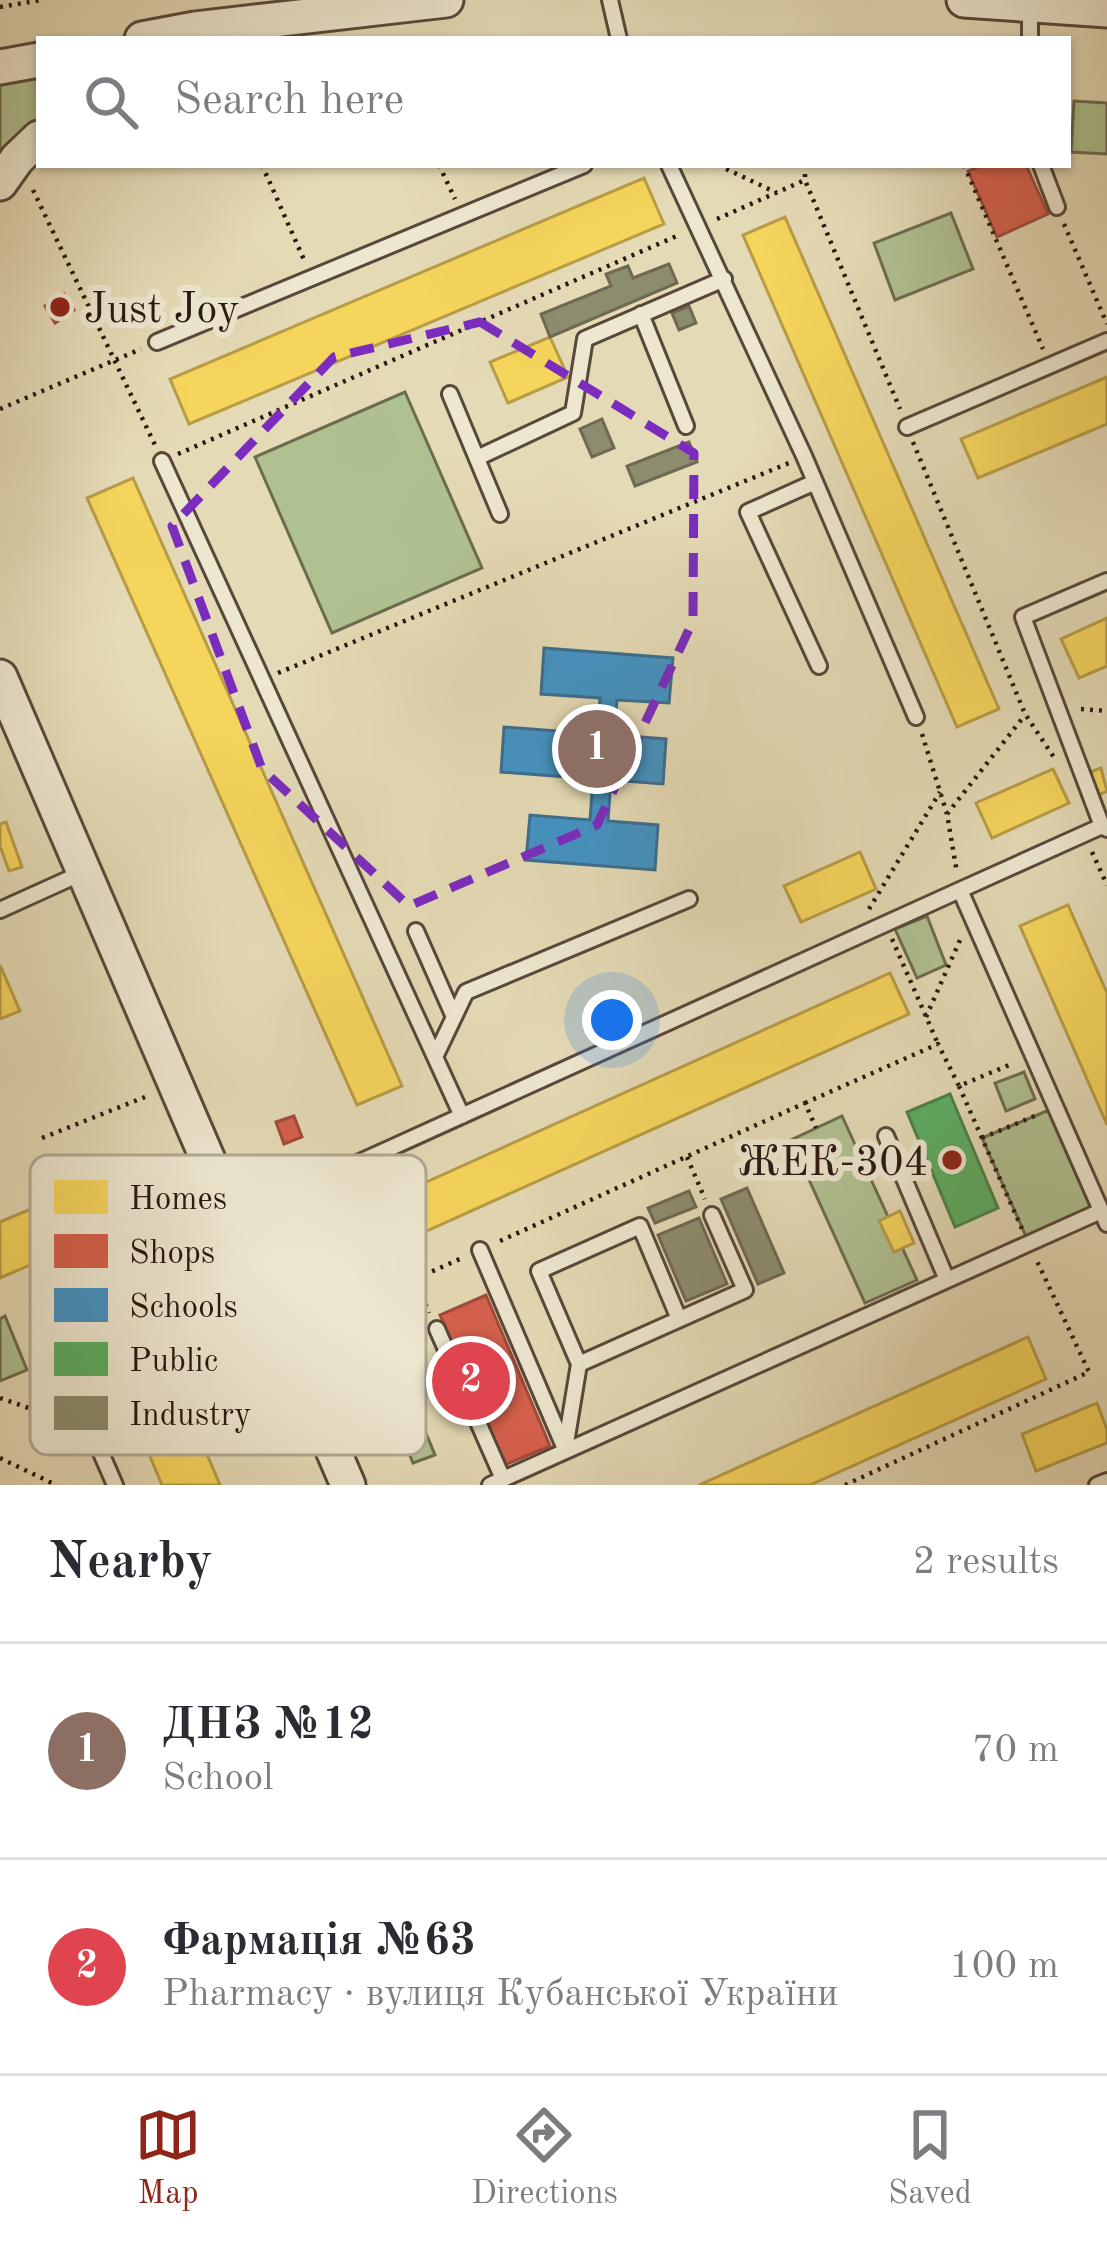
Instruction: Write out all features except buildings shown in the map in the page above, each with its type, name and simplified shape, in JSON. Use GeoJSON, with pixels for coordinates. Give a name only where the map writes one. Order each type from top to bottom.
{"type":"FeatureCollection","features":[{"type":"Feature","properties":{"kind":"street"},"geometry":{"type":"LineString","coordinates":[[187,34],[446,0]]}},
{"type":"Feature","properties":{"kind":"street"},"geometry":{"type":"LineString","coordinates":[[964,0],[1107,10]]}},
{"type":"Feature","properties":{"kind":"street"},"geometry":{"type":"LineString","coordinates":[[0,68],[36,60]]}},
{"type":"Feature","properties":{"kind":"street"},"geometry":{"type":"LineString","coordinates":[[0,676],[206,1155]]}},
{"type":"Feature","properties":{"kind":"street"},"geometry":{"type":"LineString","coordinates":[[336,1455],[349,1485]]}},
{"type":"Feature","properties":{"kind":"lane"},"geometry":{"type":"LineString","coordinates":[[610,0],[618,36]]}},
{"type":"Feature","properties":{"kind":"lane"},"geometry":{"type":"LineString","coordinates":[[1030,5],[1030,36]]}},
{"type":"Feature","properties":{"kind":"lane"},"geometry":{"type":"LineString","coordinates":[[157,342],[577,168]]}},
{"type":"Feature","properties":{"kind":"lane"},"geometry":{"type":"LineString","coordinates":[[670,168],[804,456],[916,717]]}},
{"type":"Feature","properties":{"kind":"lane"},"geometry":{"type":"LineString","coordinates":[[1041,168],[1058,207]]}},
{"type":"Feature","properties":{"kind":"lane"},"geometry":{"type":"LineString","coordinates":[[477,458],[573,413],[585,339],[724,279]]}},
{"type":"Feature","properties":{"kind":"lane"},"geometry":{"type":"LineString","coordinates":[[641,314],[686,426]]}},
{"type":"Feature","properties":{"kind":"lane"},"geometry":{"type":"LineString","coordinates":[[907,427],[1107,341]]}},
{"type":"Feature","properties":{"kind":"lane"},"geometry":{"type":"LineString","coordinates":[[450,394],[500,514]]}},
{"type":"Feature","properties":{"kind":"lane"},"geometry":{"type":"LineString","coordinates":[[162,461],[462,1116]]}},
{"type":"Feature","properties":{"kind":"lane"},"geometry":{"type":"LineString","coordinates":[[815,482],[748,512],[819,666]]}},
{"type":"Feature","properties":{"kind":"lane"},"geometry":{"type":"LineString","coordinates":[[375,1155],[1105,827],[1024,617],[1107,581]]}},
{"type":"Feature","properties":{"kind":"lane"},"geometry":{"type":"LineString","coordinates":[[0,910],[84,872]]}},
{"type":"Feature","properties":{"kind":"lane"},"geometry":{"type":"LineString","coordinates":[[436,1329],[496,1482],[1029,1243],[1104,1218],[960,890]]}},
{"type":"Feature","properties":{"kind":"lane"},"geometry":{"type":"LineString","coordinates":[[436,1057],[466,992],[689,899]]}},
{"type":"Feature","properties":{"kind":"lane"},"geometry":{"type":"LineString","coordinates":[[416,931],[454,1017]]}},
{"type":"Feature","properties":{"kind":"lane"},"geometry":{"type":"LineString","coordinates":[[886,1136],[947,1280]]}},
{"type":"Feature","properties":{"kind":"lane"},"geometry":{"type":"LineString","coordinates":[[579,1364],[746,1290],[712,1215]]}},
{"type":"Feature","properties":{"kind":"lane"},"geometry":{"type":"LineString","coordinates":[[566,1449],[579,1364],[539,1271],[640,1226],[679,1319]]}},
{"type":"Feature","properties":{"kind":"lane"},"geometry":{"type":"LineString","coordinates":[[480,1250],[566,1449]]}},
{"type":"Feature","properties":{"kind":"lane"},"geometry":{"type":"LineString","coordinates":[[102,1455],[115,1485]]}},
{"type":"Feature","properties":{"kind":"lane"},"geometry":{"type":"LineString","coordinates":[[1097,1485],[1107,1481]]}},
{"type":"Feature","properties":{"kind":"path"},"geometry":{"type":"LineString","coordinates":[[0,7],[42,0]]}},
{"type":"Feature","properties":{"kind":"path"},"geometry":{"type":"LineString","coordinates":[[18,160],[162,461],[805,180]]}},
{"type":"Feature","properties":{"kind":"path"},"geometry":{"type":"LineString","coordinates":[[263,168],[312,278]]}},
{"type":"Feature","properties":{"kind":"path"},"geometry":{"type":"LineString","coordinates":[[440,168],[463,215]]}},
{"type":"Feature","properties":{"kind":"path"},"geometry":{"type":"LineString","coordinates":[[724,168],[777,193]]}},
{"type":"Feature","properties":{"kind":"path"},"geometry":{"type":"LineString","coordinates":[[806,168],[805,180],[1025,714],[1058,764]]}},
{"type":"Feature","properties":{"kind":"path"},"geometry":{"type":"LineString","coordinates":[[965,168],[1050,366]]}},
{"type":"Feature","properties":{"kind":"path"},"geometry":{"type":"LineString","coordinates":[[1058,207],[1107,324]]}},
{"type":"Feature","properties":{"kind":"path"},"geometry":{"type":"LineString","coordinates":[[0,410],[157,342]]}},
{"type":"Feature","properties":{"kind":"path"},"geometry":{"type":"LineString","coordinates":[[261,679],[804,456]]}},
{"type":"Feature","properties":{"kind":"path"},"geometry":{"type":"LineString","coordinates":[[1057,707],[1107,711]]}},
{"type":"Feature","properties":{"kind":"path"},"geometry":{"type":"LineString","coordinates":[[947,814],[1025,714]]}},
{"type":"Feature","properties":{"kind":"path"},"geometry":{"type":"LineString","coordinates":[[916,717],[947,814],[960,890]]}},
{"type":"Feature","properties":{"kind":"path"},"geometry":{"type":"LineString","coordinates":[[850,940],[940,792]]}},
{"type":"Feature","properties":{"kind":"path"},"geometry":{"type":"LineString","coordinates":[[1084,835],[1107,885]]}},
{"type":"Feature","properties":{"kind":"path"},"geometry":{"type":"LineString","coordinates":[[926,1017],[971,916]]}},
{"type":"Feature","properties":{"kind":"path"},"geometry":{"type":"LineString","coordinates":[[845,1485],[1089,1372],[885,923]]}},
{"type":"Feature","properties":{"kind":"path"},"geometry":{"type":"LineString","coordinates":[[426,1275],[938,1044]]}},
{"type":"Feature","properties":{"kind":"path"},"geometry":{"type":"LineString","coordinates":[[958,1086],[1031,1055]]}},
{"type":"Feature","properties":{"kind":"path"},"geometry":{"type":"LineString","coordinates":[[42,1138],[145,1097]]}},
{"type":"Feature","properties":{"kind":"path"},"geometry":{"type":"LineString","coordinates":[[805,1103],[816,1128]]}},
{"type":"Feature","properties":{"kind":"path"},"geometry":{"type":"LineString","coordinates":[[982,1138],[1054,1108]]}},
{"type":"Feature","properties":{"kind":"path"},"geometry":{"type":"LineString","coordinates":[[687,1157],[712,1215]]}},
{"type":"Feature","properties":{"kind":"path"},"geometry":{"type":"LineString","coordinates":[[426,1306],[436,1329]]}},
{"type":"Feature","properties":{"kind":"path"},"geometry":{"type":"LineString","coordinates":[[0,1398],[30,1409]]}},
{"type":"Feature","properties":{"kind":"path"},"geometry":{"type":"LineString","coordinates":[[0,1458],[56,1485]]}},
{"type":"Feature","properties":{"kind":"highlighted area"},"geometry":{"type":"Polygon","coordinates":[[[480,322],[694,453],[693,621],[597,825],[409,906],[262,769],[172,526],[334,357],[480,322]]]}},
{"type":"Feature","properties":{"kind":"green space"},"geometry":{"type":"Polygon","coordinates":[[[36,78],[36,121],[0,154],[0,85],[36,78]]]}},
{"type":"Feature","properties":{"kind":"green space"},"geometry":{"type":"Polygon","coordinates":[[[1074,101],[1107,103],[1107,154],[1071,152],[1074,101]]]}},
{"type":"Feature","properties":{"kind":"green space"},"geometry":{"type":"Polygon","coordinates":[[[951,213],[973,269],[895,300],[874,243],[951,213]]]}},
{"type":"Feature","properties":{"kind":"green space"},"geometry":{"type":"Polygon","coordinates":[[[405,392],[482,568],[332,633],[255,457],[405,392]]]}},
{"type":"Feature","properties":{"kind":"green space"},"geometry":{"type":"Polygon","coordinates":[[[927,916],[946,965],[917,978],[895,929],[927,916]]]}},
{"type":"Feature","properties":{"kind":"green space"},"geometry":{"type":"Polygon","coordinates":[[[1024,1072],[1035,1099],[1006,1111],[995,1083],[1024,1072]]]}},
{"type":"Feature","properties":{"kind":"green space"},"geometry":{"type":"Polygon","coordinates":[[[1054,1108],[1101,1211],[1029,1243],[982,1138],[1054,1108]]]}},
{"type":"Feature","properties":{"kind":"green space"},"geometry":{"type":"Polygon","coordinates":[[[842,1116],[917,1280],[865,1303],[791,1140],[842,1116]]]}},
{"type":"Feature","properties":{"kind":"green space"},"geometry":{"type":"Polygon","coordinates":[[[5,1316],[27,1370],[0,1381],[0,1319],[5,1316]]]}},
{"type":"Feature","properties":{"kind":"green space"},"geometry":{"type":"Polygon","coordinates":[[[426,1433],[435,1455],[413,1463],[410,1455],[426,1455],[426,1433]]]}},
{"type":"Feature","properties":{"kind":"place","name":"Just Joy"},"geometry":{"type":"Point","coordinates":[60,307]}},
{"type":"Feature","properties":{"kind":"place","name":"ДНЗ №12"},"geometry":{"type":"Point","coordinates":[597,749]}},
{"type":"Feature","properties":{"kind":"place","name":"ЖЕК-304"},"geometry":{"type":"Point","coordinates":[952,1160]}},
{"type":"Feature","properties":{"kind":"place","name":"Фармація №63"},"geometry":{"type":"Point","coordinates":[471,1381]}}]}
